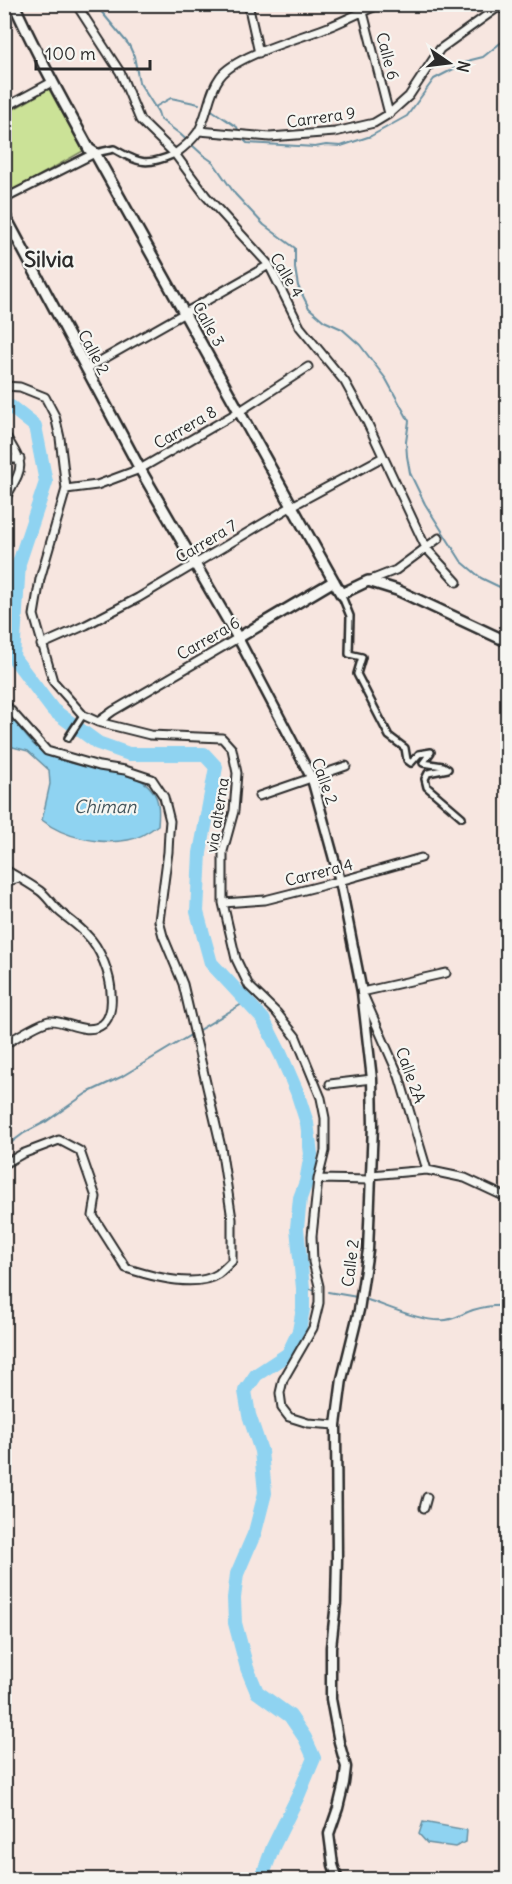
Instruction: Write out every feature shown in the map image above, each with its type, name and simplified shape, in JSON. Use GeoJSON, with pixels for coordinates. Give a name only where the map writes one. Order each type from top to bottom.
{"type":"FeatureCollection","features":[{"type":"Feature","properties":{"kind":"main road","name":"Calle 3"},"geometry":{"type":"LineString","coordinates":[[14,4],[26,32],[89,149],[95,153],[185,311],[341,594]]}},
{"type":"Feature","properties":{"kind":"main road","name":"Calle 2"},"geometry":{"type":"LineString","coordinates":[[4,214],[140,469],[238,638]]}},
{"type":"Feature","properties":{"kind":"main road","name":"Carrera 6"},"geometry":{"type":"LineString","coordinates":[[238,638],[334,581]]}},
{"type":"Feature","properties":{"kind":"main road"},"geometry":{"type":"LineString","coordinates":[[341,594],[368,581],[398,590],[507,642]]}},
{"type":"Feature","properties":{"kind":"street","name":"Calle 4"},"geometry":{"type":"LineString","coordinates":[[76,4],[120,72],[140,120],[175,154],[206,196],[269,265],[300,327],[345,382],[426,548],[457,582]]}},
{"type":"Feature","properties":{"kind":"street"},"geometry":{"type":"LineString","coordinates":[[248,4],[259,53]]}},
{"type":"Feature","properties":{"kind":"street"},"geometry":{"type":"LineString","coordinates":[[4,199],[95,153],[114,148],[134,160],[157,162],[175,154],[185,147],[199,131],[220,77],[235,63],[332,26],[361,8],[382,4]]}},
{"type":"Feature","properties":{"kind":"street"},"geometry":{"type":"LineString","coordinates":[[486,4],[507,9]]}},
{"type":"Feature","properties":{"kind":"street","name":"Calle 6"},"geometry":{"type":"LineString","coordinates":[[361,8],[389,114]]}},
{"type":"Feature","properties":{"kind":"street","name":"Carrera 9"},"geometry":{"type":"LineString","coordinates":[[199,131],[270,137],[335,132],[374,123],[389,114],[409,96],[440,49],[497,8]]}},
{"type":"Feature","properties":{"kind":"street"},"geometry":{"type":"LineString","coordinates":[[4,108],[52,82]]}},
{"type":"Feature","properties":{"kind":"street"},"geometry":{"type":"LineString","coordinates":[[86,369],[269,265]]}},
{"type":"Feature","properties":{"kind":"street","name":"Carrera 8"},"geometry":{"type":"LineString","coordinates":[[66,489],[97,485],[140,469],[240,411],[308,367]]}},
{"type":"Feature","properties":{"kind":"street","name":"via alterna"},"geometry":{"type":"LineString","coordinates":[[4,386],[20,387],[45,397],[54,416],[60,438],[66,489],[40,579],[34,615],[53,681],[83,715],[98,722],[150,735],[222,738],[232,749],[237,773],[234,811],[223,851],[223,903],[236,959],[249,986],[277,1013],[296,1037],[321,1098],[326,1118],[325,1151],[318,1179],[312,1236],[319,1303],[313,1328],[283,1380],[280,1393],[282,1408],[290,1417],[308,1423],[336,1425]]}},
{"type":"Feature","properties":{"kind":"street"},"geometry":{"type":"LineString","coordinates":[[4,433],[20,459],[20,472],[4,501]]}},
{"type":"Feature","properties":{"kind":"street","name":"Carrera 7"},"geometry":{"type":"LineString","coordinates":[[41,645],[138,598],[292,506],[383,457]]}},
{"type":"Feature","properties":{"kind":"street"},"geometry":{"type":"LineString","coordinates":[[4,459],[20,459]]}},
{"type":"Feature","properties":{"kind":"street"},"geometry":{"type":"LineString","coordinates":[[368,581],[396,570],[439,538]]}},
{"type":"Feature","properties":{"kind":"street"},"geometry":{"type":"LineString","coordinates":[[396,570],[393,580],[398,590]]}},
{"type":"Feature","properties":{"kind":"street","name":"Calle 3"},"geometry":{"type":"LineString","coordinates":[[341,594],[350,616],[349,654],[362,657],[357,674],[389,736],[405,748],[407,760],[411,763],[419,754],[431,752],[423,763],[448,769],[428,773],[425,779],[427,787],[462,817]]}},
{"type":"Feature","properties":{"kind":"street","name":"Carrera 6"},"geometry":{"type":"LineString","coordinates":[[98,722],[238,638]]}},
{"type":"Feature","properties":{"kind":"street","name":"Calle 2"},"geometry":{"type":"LineString","coordinates":[[238,638],[312,778],[340,881],[362,992],[372,1079],[373,1125],[368,1250],[359,1310],[342,1378],[336,1425],[336,1604],[331,1647],[331,1699],[345,1767],[339,1808],[328,1834],[338,1880]]}},
{"type":"Feature","properties":{"kind":"street"},"geometry":{"type":"LineString","coordinates":[[4,703],[47,751],[152,779],[164,797],[170,821],[159,921],[183,984],[221,1147],[232,1219],[232,1261],[216,1275],[192,1281],[152,1277],[126,1268],[93,1216],[96,1197],[80,1151],[59,1140],[46,1143],[4,1164]]}},
{"type":"Feature","properties":{"kind":"street"},"geometry":{"type":"LineString","coordinates":[[68,738],[83,715]]}},
{"type":"Feature","properties":{"kind":"street"},"geometry":{"type":"LineString","coordinates":[[259,796],[346,766]]}},
{"type":"Feature","properties":{"kind":"street","name":"Carrera 4"},"geometry":{"type":"LineString","coordinates":[[223,903],[265,900],[421,858]]}},
{"type":"Feature","properties":{"kind":"street"},"geometry":{"type":"LineString","coordinates":[[4,869],[41,891],[60,913],[90,937],[111,982],[112,998],[110,1012],[104,1023],[94,1028],[50,1021],[19,1035],[4,1045]]}},
{"type":"Feature","properties":{"kind":"street"},"geometry":{"type":"LineString","coordinates":[[4,882],[19,878]]}},
{"type":"Feature","properties":{"kind":"street"},"geometry":{"type":"LineString","coordinates":[[362,992],[446,973]]}},
{"type":"Feature","properties":{"kind":"street","name":"Calle 2A"},"geometry":{"type":"LineString","coordinates":[[362,992],[399,1076],[427,1170]]}},
{"type":"Feature","properties":{"kind":"street"},"geometry":{"type":"LineString","coordinates":[[330,1084],[372,1079]]}},
{"type":"Feature","properties":{"kind":"street"},"geometry":{"type":"LineString","coordinates":[[318,1179],[371,1177],[427,1170],[465,1178],[507,1198]]}},
{"type":"Feature","properties":{"kind":"street"},"geometry":{"type":"LineString","coordinates":[[424,1508],[427,1497]]}},
{"type":"Feature","properties":{"kind":"green space"},"geometry":{"type":"Polygon","coordinates":[[[49,89],[83,151],[5,195],[5,114],[49,89]]]}},
{"type":"Feature","properties":{"kind":"water","name":"Chiman"},"geometry":{"type":"Polygon","coordinates":[[[4,709],[28,739],[47,755],[72,763],[123,773],[145,783],[152,790],[158,802],[158,825],[136,838],[106,842],[72,836],[42,820],[50,784],[49,770],[28,751],[5,745],[4,709]]]}},
{"type":"Feature","properties":{"kind":"water"},"geometry":{"type":"Polygon","coordinates":[[[423,1822],[467,1830],[466,1842],[455,1847],[427,1843],[419,1834],[423,1822]]]}},
{"type":"Feature","properties":{"kind":"waterway"},"geometry":{"type":"LineString","coordinates":[[95,4],[129,45],[134,56],[139,82],[160,119],[213,162],[235,194],[264,225],[295,248],[298,286],[309,308],[324,321],[342,329],[360,345],[386,379],[409,421],[406,442],[410,473],[425,504],[461,561],[481,578],[508,591]]}},
{"type":"Feature","properties":{"kind":"waterway"},"geometry":{"type":"LineString","coordinates":[[242,138],[247,143],[315,147],[341,146],[371,136],[407,116],[434,79],[471,60],[483,57],[508,37]]}},
{"type":"Feature","properties":{"kind":"waterway"},"geometry":{"type":"LineString","coordinates":[[155,107],[171,98],[199,104]]}},
{"type":"Feature","properties":{"kind":"waterway"},"geometry":{"type":"LineString","coordinates":[[210,109],[237,127],[239,133]]}},
{"type":"Feature","properties":{"kind":"waterway"},"geometry":{"type":"LineString","coordinates":[[4,409],[11,407],[35,426],[46,482],[19,563],[13,657],[53,710],[98,743],[129,754],[204,754],[216,767],[200,853],[197,912],[211,963],[263,1019],[297,1092],[307,1123],[311,1154],[306,1182],[300,1198],[297,1228],[303,1288],[303,1309],[299,1331],[288,1354],[256,1375],[245,1391],[249,1415],[261,1451],[265,1493],[255,1532],[237,1574],[234,1598],[235,1623],[247,1668],[257,1692],[290,1716],[305,1738],[314,1758],[273,1847],[261,1880]]}},
{"type":"Feature","properties":{"kind":"waterway"},"geometry":{"type":"LineString","coordinates":[[4,1148],[87,1093],[121,1077],[247,1001]]}},
{"type":"Feature","properties":{"kind":"waterway"},"geometry":{"type":"LineString","coordinates":[[303,1288],[316,1290]]}},
{"type":"Feature","properties":{"kind":"waterway"},"geometry":{"type":"LineString","coordinates":[[328,1292],[357,1297]]}},
{"type":"Feature","properties":{"kind":"waterway"},"geometry":{"type":"LineString","coordinates":[[368,1300],[407,1314],[437,1320],[449,1319],[481,1308],[506,1306]]}},
{"type":"Feature","properties":{"kind":"district","name":"Silvia"},"geometry":{"type":"Point","coordinates":[49,259]}}]}
